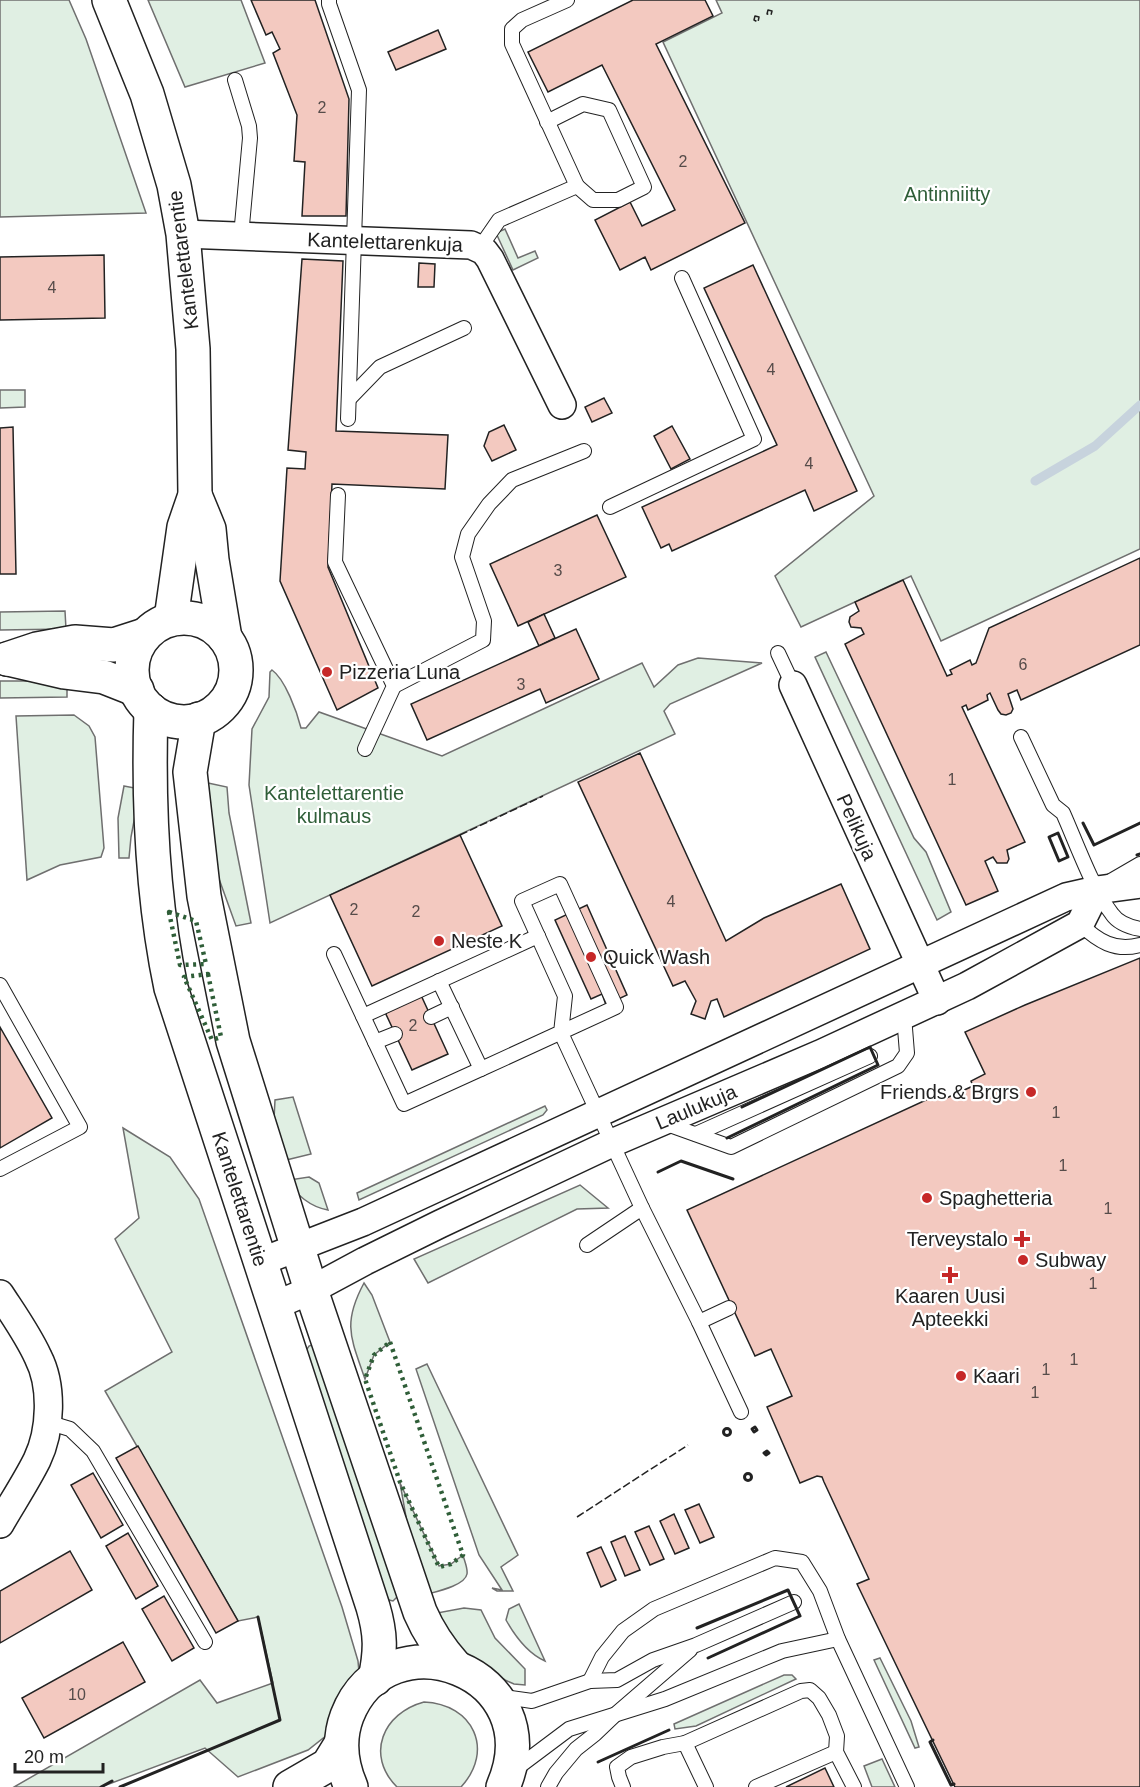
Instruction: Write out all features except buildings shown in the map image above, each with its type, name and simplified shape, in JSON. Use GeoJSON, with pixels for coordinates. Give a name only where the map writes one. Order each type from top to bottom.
{"type":"FeatureCollection","features":[{"type":"Feature","properties":{"kind":"main road","name":"Kantelettarentie"},"geometry":{"type":"LineString","coordinates":[[109,0],[147,94],[174,185],[183,234],[193,349],[195,495],[184,527],[158,627]]}},
{"type":"Feature","properties":{"kind":"main road","name":"Kantelettarentie"},"geometry":{"type":"LineString","coordinates":[[195,495],[209,529],[225,638]]}},
{"type":"Feature","properties":{"kind":"main road"},"geometry":{"type":"LineString","coordinates":[[186,618],[214,627],[225,638],[233,653],[236,669],[233,686],[226,700],[214,712],[199,719],[187,721],[162,717],[144,700],[104,677],[64,672],[4,659],[37,649],[75,642],[114,645],[186,618]]}},
{"type":"Feature","properties":{"kind":"main road"},"geometry":{"type":"LineString","coordinates":[[144,700],[132,677],[133,662],[137,648],[158,627]]}},
{"type":"Feature","properties":{"kind":"main road","name":"Kantelettarentie"},"geometry":{"type":"LineString","coordinates":[[144,700],[160,932],[171,988],[276,1305],[378,1625],[380,1656],[375,1679]]}},
{"type":"Feature","properties":{"kind":"main road","name":"Kantelettarentie"},"geometry":{"type":"LineString","coordinates":[[199,719],[190,772],[204,896],[233,1041],[311,1290],[420,1612],[437,1646],[455,1666]]}},
{"type":"Feature","properties":{"kind":"main road"},"geometry":{"type":"LineString","coordinates":[[351,1787],[342,1760],[341,1744],[344,1725],[351,1708],[361,1692],[375,1679],[393,1668],[414,1662],[434,1662],[455,1666],[484,1683],[496,1695],[506,1713],[512,1733],[513,1753],[506,1780]]}},
{"type":"Feature","properties":{"kind":"main road"},"geometry":{"type":"LineString","coordinates":[[290,1787],[328,1765],[341,1744]]}},
{"type":"Feature","properties":{"kind":"street","name":"Kantelettarenkuja"},"geometry":{"type":"LineString","coordinates":[[183,234],[471,246],[478,249],[490,259],[562,405]]}},
{"type":"Feature","properties":{"kind":"street","name":"Pelikuja"},"geometry":{"type":"LineString","coordinates":[[793,685],[937,1001]]}},
{"type":"Feature","properties":{"kind":"street","name":"Laulukuja"},"geometry":{"type":"LineString","coordinates":[[260,1262],[363,1222],[1066,897],[1140,884]]}},
{"type":"Feature","properties":{"kind":"street"},"geometry":{"type":"LineString","coordinates":[[1080,924],[1098,890]]}},
{"type":"Feature","properties":{"kind":"street","name":"Laulukuja"},"geometry":{"type":"LineString","coordinates":[[276,1305],[311,1290],[429,1229],[612,1143],[937,1001],[1080,924]]}},
{"type":"Feature","properties":{"kind":"street"},"geometry":{"type":"LineString","coordinates":[[0,1294],[39,1357],[46,1377],[49,1400],[47,1422],[38,1458],[0,1524]]}},
{"type":"Feature","properties":{"kind":"lane"},"geometry":{"type":"LineString","coordinates":[[329,0],[359,90],[348,418]]}},
{"type":"Feature","properties":{"kind":"lane"},"geometry":{"type":"LineString","coordinates":[[548,122],[583,104],[609,110],[644,188],[618,200],[593,200],[577,186],[512,44],[512,29],[522,20],[567,0]]}},
{"type":"Feature","properties":{"kind":"lane"},"geometry":{"type":"LineString","coordinates":[[235,80],[249,126],[250,138],[241,236]]}},
{"type":"Feature","properties":{"kind":"lane"},"geometry":{"type":"LineString","coordinates":[[478,249],[499,220],[577,186]]}},
{"type":"Feature","properties":{"kind":"lane"},"geometry":{"type":"LineString","coordinates":[[610,507],[754,439],[682,278]]}},
{"type":"Feature","properties":{"kind":"lane"},"geometry":{"type":"LineString","coordinates":[[349,399],[380,367],[464,328]]}},
{"type":"Feature","properties":{"kind":"lane"},"geometry":{"type":"LineString","coordinates":[[365,749],[394,686],[483,640],[484,621],[462,557],[468,534],[489,504],[512,480],[584,451]]}},
{"type":"Feature","properties":{"kind":"lane"},"geometry":{"type":"LineString","coordinates":[[338,495],[334,562],[394,686]]}},
{"type":"Feature","properties":{"kind":"lane","name":"Pelikuja"},"geometry":{"type":"LineString","coordinates":[[778,653],[793,685]]}},
{"type":"Feature","properties":{"kind":"lane"},"geometry":{"type":"LineString","coordinates":[[1021,737],[1053,805],[1063,813],[1112,916],[1125,925],[1140,929]]}},
{"type":"Feature","properties":{"kind":"lane"},"geometry":{"type":"LineString","coordinates":[[1098,890],[1125,871],[1140,864]]}},
{"type":"Feature","properties":{"kind":"lane"},"geometry":{"type":"LineString","coordinates":[[334,954],[404,1104],[561,1033],[616,1007],[560,884],[522,901],[565,996],[561,1033],[642,1208],[741,1412]]}},
{"type":"Feature","properties":{"kind":"lane"},"geometry":{"type":"LineString","coordinates":[[1080,924],[1096,939],[1115,946],[1123,948],[1140,945]]}},
{"type":"Feature","properties":{"kind":"lane"},"geometry":{"type":"LineString","coordinates":[[363,1016],[538,936]]}},
{"type":"Feature","properties":{"kind":"lane"},"geometry":{"type":"LineString","coordinates":[[439,981],[481,1069]]}},
{"type":"Feature","properties":{"kind":"lane"},"geometry":{"type":"LineString","coordinates":[[0,985],[80,1127],[0,1168]]}},
{"type":"Feature","properties":{"kind":"lane"},"geometry":{"type":"LineString","coordinates":[[431,1017],[452,1007]]}},
{"type":"Feature","properties":{"kind":"lane"},"geometry":{"type":"LineString","coordinates":[[662,1122],[731,1147],[898,1066],[907,1053],[904,1016]]}},
{"type":"Feature","properties":{"kind":"lane"},"geometry":{"type":"LineString","coordinates":[[375,1042],[395,1034]]}},
{"type":"Feature","properties":{"kind":"lane"},"geometry":{"type":"LineString","coordinates":[[696,1134],[870,1056]]}},
{"type":"Feature","properties":{"kind":"lane"},"geometry":{"type":"LineString","coordinates":[[587,1245],[642,1208]]}},
{"type":"Feature","properties":{"kind":"lane"},"geometry":{"type":"LineString","coordinates":[[699,1322],[729,1308]]}},
{"type":"Feature","properties":{"kind":"lane"},"geometry":{"type":"LineString","coordinates":[[47,1422],[70,1429],[93,1450],[205,1642]]}},
{"type":"Feature","properties":{"kind":"lane"},"geometry":{"type":"LineString","coordinates":[[591,1681],[602,1657],[623,1631],[654,1609],[775,1558],[802,1562],[820,1591],[838,1639],[907,1787]]}},
{"type":"Feature","properties":{"kind":"lane"},"geometry":{"type":"LineString","coordinates":[[496,1695],[532,1701],[591,1681],[617,1680],[653,1660],[696,1645],[794,1602]]}},
{"type":"Feature","properties":{"kind":"lane"},"geometry":{"type":"LineString","coordinates":[[506,1780],[569,1729],[664,1699],[782,1651],[838,1639]]}},
{"type":"Feature","properties":{"kind":"lane"},"geometry":{"type":"LineString","coordinates":[[548,1787],[556,1773],[576,1749],[696,1645]]}},
{"type":"Feature","properties":{"kind":"lane"},"geometry":{"type":"LineString","coordinates":[[623,1787],[617,1767],[631,1757],[685,1743],[801,1691],[810,1690],[819,1698],[829,1715],[837,1736],[836,1752],[854,1787]]}},
{"type":"Feature","properties":{"kind":"lane"},"geometry":{"type":"LineString","coordinates":[[685,1743],[706,1787]]}},
{"type":"Feature","properties":{"kind":"lane"},"geometry":{"type":"LineString","coordinates":[[756,1787],[836,1752]]}},
{"type":"Feature","properties":{"kind":"green space"},"geometry":{"type":"Polygon","coordinates":[[[0,0],[69,0],[86,39],[146,213],[0,217],[0,0]]]}},
{"type":"Feature","properties":{"kind":"green space"},"geometry":{"type":"Polygon","coordinates":[[[148,0],[241,0],[265,63],[185,87],[148,0]]]}},
{"type":"Feature","properties":{"kind":"green space","name":"Antinniitty"},"geometry":{"type":"Polygon","coordinates":[[[716,0],[1140,0],[1140,549],[941,641],[911,576],[801,627],[775,576],[874,496],[663,42],[722,13],[716,0]]]}},
{"type":"Feature","properties":{"kind":"green space"},"geometry":{"type":"Polygon","coordinates":[[[505,229],[518,258],[535,251],[538,258],[513,270],[496,233],[505,229]]]}},
{"type":"Feature","properties":{"kind":"green space"},"geometry":{"type":"Polygon","coordinates":[[[0,390],[25,390],[25,407],[0,408],[0,390]]]}},
{"type":"Feature","properties":{"kind":"green space"},"geometry":{"type":"Polygon","coordinates":[[[65,611],[66,629],[0,630],[0,612],[65,611]]]}},
{"type":"Feature","properties":{"kind":"green space"},"geometry":{"type":"Polygon","coordinates":[[[826,652],[914,838],[926,852],[951,912],[937,920],[815,657],[826,652]]]}},
{"type":"Feature","properties":{"kind":"green space","name":"Kantelettarentie kulmaus"},"geometry":{"type":"Polygon","coordinates":[[[698,658],[762,663],[670,704],[664,711],[675,734],[270,923],[249,785],[252,729],[269,697],[272,670],[286,688],[301,728],[306,728],[319,712],[442,756],[642,663],[654,687],[678,665],[698,658]]]}},
{"type":"Feature","properties":{"kind":"green space"},"geometry":{"type":"Polygon","coordinates":[[[0,681],[67,681],[67,697],[0,698],[0,681]]]}},
{"type":"Feature","properties":{"kind":"green space"},"geometry":{"type":"Polygon","coordinates":[[[74,715],[89,726],[95,737],[104,848],[101,857],[60,865],[27,880],[16,716],[74,715]]]}},
{"type":"Feature","properties":{"kind":"green space"},"geometry":{"type":"Polygon","coordinates":[[[208,783],[227,787],[229,813],[251,923],[236,926],[218,876],[208,783]]]}},
{"type":"Feature","properties":{"kind":"green space"},"geometry":{"type":"Polygon","coordinates":[[[124,786],[140,789],[129,858],[119,858],[118,818],[124,786]]]}},
{"type":"Feature","properties":{"kind":"green space"},"geometry":{"type":"Polygon","coordinates":[[[293,1097],[311,1154],[282,1161],[274,1119],[275,1100],[293,1097]]]}},
{"type":"Feature","properties":{"kind":"green space"},"geometry":{"type":"Polygon","coordinates":[[[545,1106],[547,1110],[543,1115],[359,1200],[357,1193],[545,1106]]]}},
{"type":"Feature","properties":{"kind":"green space"},"geometry":{"type":"Polygon","coordinates":[[[123,1128],[170,1157],[199,1199],[342,1607],[358,1661],[359,1672],[327,1735],[308,1750],[238,1777],[205,1748],[101,1787],[14,1787],[200,1680],[217,1703],[273,1683],[258,1617],[238,1621],[105,1391],[172,1352],[115,1239],[139,1218],[123,1128]]]}},
{"type":"Feature","properties":{"kind":"green space"},"geometry":{"type":"Polygon","coordinates":[[[309,1177],[319,1183],[328,1210],[304,1200],[289,1180],[309,1177]]]}},
{"type":"Feature","properties":{"kind":"green space"},"geometry":{"type":"Polygon","coordinates":[[[580,1185],[608,1208],[577,1209],[428,1283],[414,1259],[580,1185]]]}},
{"type":"Feature","properties":{"kind":"green space"},"geometry":{"type":"Polygon","coordinates":[[[364,1283],[372,1295],[390,1342],[374,1355],[365,1379],[351,1331],[353,1310],[364,1283]]]}},
{"type":"Feature","properties":{"kind":"green space"},"geometry":{"type":"Polygon","coordinates":[[[317,1343],[399,1595],[393,1601],[387,1597],[380,1598],[305,1352],[309,1346],[317,1343]]]}},
{"type":"Feature","properties":{"kind":"green space"},"geometry":{"type":"Polygon","coordinates":[[[427,1364],[518,1555],[501,1567],[513,1591],[497,1591],[492,1588],[502,1590],[479,1555],[416,1369],[427,1364]]]}},
{"type":"Feature","properties":{"kind":"green space"},"geometry":{"type":"Polygon","coordinates":[[[400,1483],[439,1566],[451,1564],[463,1555],[467,1574],[461,1582],[424,1595],[414,1562],[400,1483]]]}},
{"type":"Feature","properties":{"kind":"green space"},"geometry":{"type":"Polygon","coordinates":[[[519,1604],[545,1661],[522,1643],[506,1620],[509,1609],[519,1604]]]}},
{"type":"Feature","properties":{"kind":"green space"},"geometry":{"type":"Polygon","coordinates":[[[464,1608],[481,1610],[495,1638],[525,1669],[525,1685],[505,1680],[458,1652],[437,1613],[464,1608]]]}},
{"type":"Feature","properties":{"kind":"green space"},"geometry":{"type":"Polygon","coordinates":[[[880,1658],[911,1721],[919,1747],[915,1748],[874,1660],[880,1658]]]}},
{"type":"Feature","properties":{"kind":"green space"},"geometry":{"type":"Polygon","coordinates":[[[784,1675],[792,1675],[796,1679],[696,1726],[675,1729],[674,1724],[784,1675]]]}},
{"type":"Feature","properties":{"kind":"green space"},"geometry":{"type":"Polygon","coordinates":[[[424,1702],[441,1705],[455,1711],[474,1731],[477,1744],[476,1758],[471,1773],[461,1787],[397,1787],[387,1775],[382,1762],[381,1749],[383,1737],[389,1725],[410,1707],[424,1702]]]}},
{"type":"Feature","properties":{"kind":"green space"},"geometry":{"type":"Polygon","coordinates":[[[882,1759],[895,1787],[872,1787],[864,1766],[882,1759]]]}},
{"type":"Feature","properties":{"kind":"waterway"},"geometry":{"type":"LineString","coordinates":[[1035,481],[1095,446],[1140,405]]}},
{"type":"Feature","properties":{"kind":"hedge"},"geometry":{"type":"LineString","coordinates":[[169,912],[196,921],[206,964],[180,965],[169,912]]}},
{"type":"Feature","properties":{"kind":"hedge"},"geometry":{"type":"LineString","coordinates":[[208,974],[221,1037],[212,1040],[184,977],[208,974]]}},
{"type":"Feature","properties":{"kind":"hedge"},"geometry":{"type":"LineString","coordinates":[[390,1342],[463,1555],[451,1564],[439,1567],[400,1482],[365,1379],[374,1355],[390,1342]]}},
{"type":"Feature","properties":{"kind":"fence"},"geometry":{"type":"LineString","coordinates":[[768,10],[772,11],[771,15],[767,14],[768,10]]}},
{"type":"Feature","properties":{"kind":"fence"},"geometry":{"type":"LineString","coordinates":[[755,16],[759,17],[758,22],[754,20],[755,16]]}},
{"type":"Feature","properties":{"kind":"fence"},"geometry":{"type":"LineString","coordinates":[[460,835],[543,796]]}},
{"type":"Feature","properties":{"kind":"fence"},"geometry":{"type":"LineString","coordinates":[[577,1517],[688,1445]]}},
{"type":"Feature","properties":{"kind":"wall"},"geometry":{"type":"LineString","coordinates":[[1083,823],[1094,845],[1140,823]]}},
{"type":"Feature","properties":{"kind":"wall"},"geometry":{"type":"LineString","coordinates":[[1058,833],[1068,857],[1059,861],[1049,837],[1058,833]]}},
{"type":"Feature","properties":{"kind":"wall"},"geometry":{"type":"LineString","coordinates":[[727,1138],[878,1065],[870,1047],[742,1107]]}},
{"type":"Feature","properties":{"kind":"wall"},"geometry":{"type":"LineString","coordinates":[[658,1172],[681,1161],[733,1179]]}},
{"type":"Feature","properties":{"kind":"wall"},"geometry":{"type":"LineString","coordinates":[[755,1427],[757,1430],[754,1432],[752,1429],[755,1427]]}},
{"type":"Feature","properties":{"kind":"wall"},"geometry":{"type":"LineString","coordinates":[[727,1429],[730,1432],[727,1435],[724,1432],[727,1429]]}},
{"type":"Feature","properties":{"kind":"wall"},"geometry":{"type":"LineString","coordinates":[[767,1451],[769,1453],[766,1455],[764,1453],[767,1451]]}},
{"type":"Feature","properties":{"kind":"wall"},"geometry":{"type":"LineString","coordinates":[[748,1473],[752,1477],[748,1481],[744,1477],[748,1473]]}},
{"type":"Feature","properties":{"kind":"wall"},"geometry":{"type":"LineString","coordinates":[[697,1628],[788,1590],[800,1616],[708,1658]]}},
{"type":"Feature","properties":{"kind":"wall"},"geometry":{"type":"LineString","coordinates":[[120,1787],[280,1720],[258,1617]]}},
{"type":"Feature","properties":{"kind":"wall"},"geometry":{"type":"LineString","coordinates":[[598,1762],[669,1730]]}},
{"type":"Feature","properties":{"kind":"wall"},"geometry":{"type":"LineString","coordinates":[[933,1740],[930,1742],[951,1785],[954,1784]]}},
{"type":"Feature","properties":{"kind":"wall"},"geometry":{"type":"LineString","coordinates":[[101,1787],[112,1781]]}},
{"type":"Feature","properties":{"kind":"place","name":"Pizzeria Luna"},"geometry":{"type":"Point","coordinates":[327,672]}},
{"type":"Feature","properties":{"kind":"place","name":"Neste K"},"geometry":{"type":"Point","coordinates":[439,941]}},
{"type":"Feature","properties":{"kind":"place","name":"Quick Wash"},"geometry":{"type":"Point","coordinates":[591,957]}},
{"type":"Feature","properties":{"kind":"place","name":"Friends & Brgrs"},"geometry":{"type":"Point","coordinates":[1031,1092]}},
{"type":"Feature","properties":{"kind":"place","name":"Spaghetteria"},"geometry":{"type":"Point","coordinates":[927,1198]}},
{"type":"Feature","properties":{"kind":"place","name":"Terveystalo"},"geometry":{"type":"Point","coordinates":[1022,1239]}},
{"type":"Feature","properties":{"kind":"place","name":"Subway"},"geometry":{"type":"Point","coordinates":[1023,1260]}},
{"type":"Feature","properties":{"kind":"place","name":"Kaaren Uusi Apteekki"},"geometry":{"type":"Point","coordinates":[950,1275]}},
{"type":"Feature","properties":{"kind":"place","name":"Kaari"},"geometry":{"type":"Point","coordinates":[961,1376]}}]}
